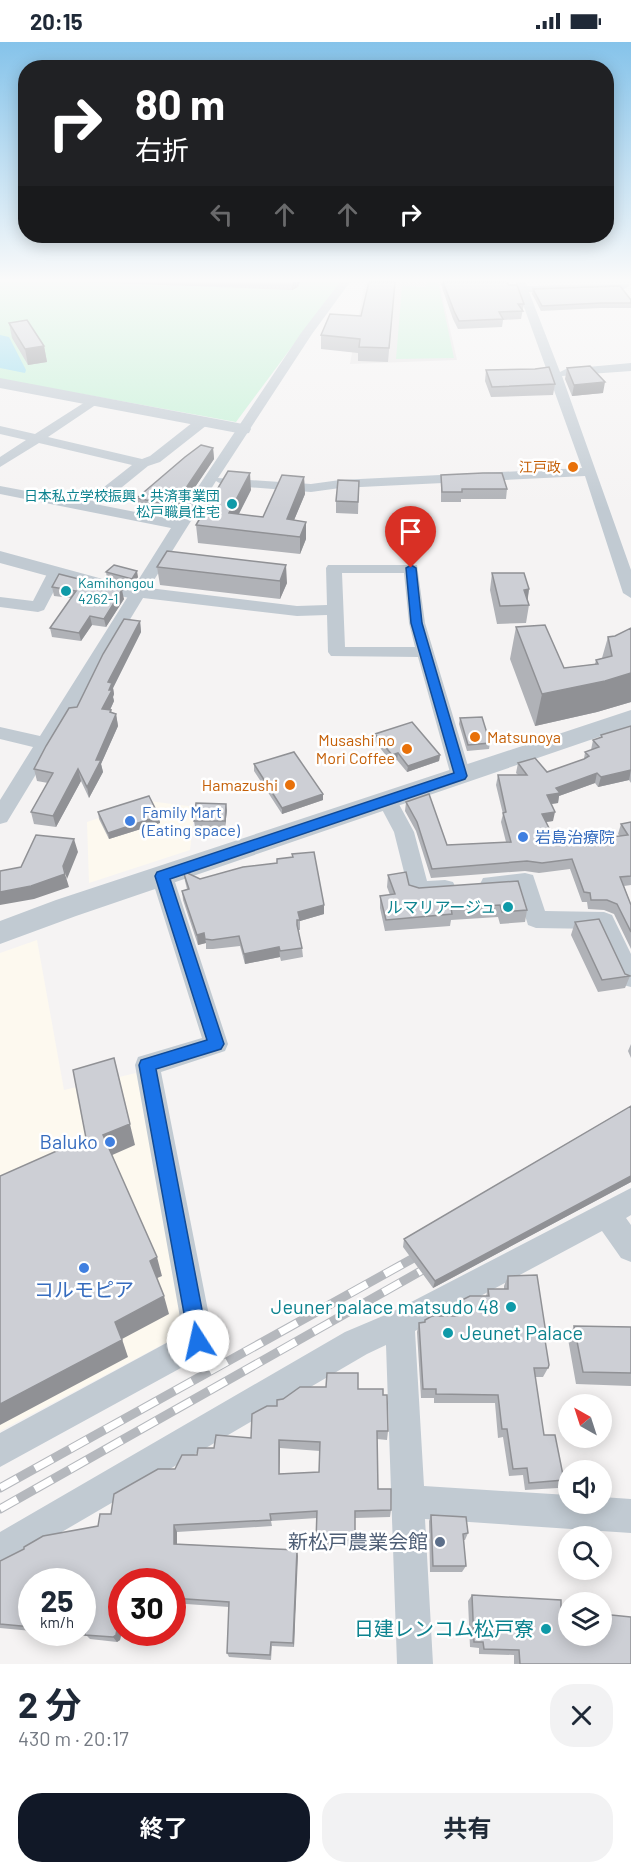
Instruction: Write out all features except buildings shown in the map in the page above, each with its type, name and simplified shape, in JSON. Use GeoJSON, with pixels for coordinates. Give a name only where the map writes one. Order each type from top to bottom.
{"type":"FeatureCollection","features":[{"type":"Feature","properties":{"kind":"street"},"geometry":{"type":"LineString","coordinates":[[0,818],[137,593],[291,358]]}},
{"type":"Feature","properties":{"kind":"street"},"geometry":{"type":"LineString","coordinates":[[550,358],[631,593]]}},
{"type":"Feature","properties":{"kind":"street"},"geometry":{"type":"LineString","coordinates":[[556,374],[631,367]]}},
{"type":"Feature","properties":{"kind":"street"},"geometry":{"type":"LineString","coordinates":[[0,383],[243,429]]}},
{"type":"Feature","properties":{"kind":"street"},"geometry":{"type":"LineString","coordinates":[[0,463],[93,401]]}},
{"type":"Feature","properties":{"kind":"street"},"geometry":{"type":"LineString","coordinates":[[88,507],[144,463],[155,459],[201,422]]}},
{"type":"Feature","properties":{"kind":"street"},"geometry":{"type":"LineString","coordinates":[[0,430],[144,463]]}},
{"type":"Feature","properties":{"kind":"street"},"geometry":{"type":"LineString","coordinates":[[210,480],[310,488],[340,484],[590,472]]}},
{"type":"Feature","properties":{"kind":"street"},"geometry":{"type":"LineString","coordinates":[[0,490],[180,525]]}},
{"type":"Feature","properties":{"kind":"street"},"geometry":{"type":"LineString","coordinates":[[0,557],[137,593],[297,610],[335,610]]}},
{"type":"Feature","properties":{"kind":"street"},"geometry":{"type":"LineString","coordinates":[[425,652],[337,652],[334,568],[411,568],[417,623],[461,776]]}},
{"type":"Feature","properties":{"kind":"street"},"geometry":{"type":"LineString","coordinates":[[0,602],[38,607],[56,572]]}},
{"type":"Feature","properties":{"kind":"street"},"geometry":{"type":"LineString","coordinates":[[0,933],[66,908],[631,718]]}},
{"type":"Feature","properties":{"kind":"street"},"geometry":{"type":"LineString","coordinates":[[0,733],[46,744]]}},
{"type":"Feature","properties":{"kind":"street"},"geometry":{"type":"LineString","coordinates":[[387,800],[404,832],[418,890],[525,882],[536,920],[604,921],[631,978]]}},
{"type":"Feature","properties":{"kind":"street"},"geometry":{"type":"LineString","coordinates":[[0,1451],[198,1341],[147,1065],[216,1044],[162,876]]}},
{"type":"Feature","properties":{"kind":"street"},"geometry":{"type":"LineString","coordinates":[[0,1551],[356,1343],[400,1323],[619,1208],[631,1248]]}},
{"type":"Feature","properties":{"kind":"street"},"geometry":{"type":"LineString","coordinates":[[400,1323],[415,1664]]}},
{"type":"Feature","properties":{"kind":"street"},"geometry":{"type":"LineString","coordinates":[[407,1501],[631,1516]]}},
{"type":"Feature","properties":{"kind":"shaded area"},"geometry":{"type":"Polygon","coordinates":[[[351,358],[456,358],[457,360],[350,364],[351,358]]]}},
{"type":"Feature","properties":{"kind":"shaded area"},"geometry":{"type":"Polygon","coordinates":[[[149,801],[195,807],[190,850],[89,883],[87,822],[149,801]]]}},
{"type":"Feature","properties":{"kind":"shaded area"},"geometry":{"type":"Polygon","coordinates":[[[37,940],[64,1090],[136,1073],[188,1331],[0,1431],[0,953],[37,940]]]}},
{"type":"Feature","properties":{"kind":"green space"},"geometry":{"type":"Polygon","coordinates":[[[0,358],[284,358],[236,422],[0,379],[0,358]]]}},
{"type":"Feature","properties":{"kind":"green space"},"geometry":{"type":"Polygon","coordinates":[[[396,358],[454,358],[396,359],[396,358]]]}},
{"type":"Feature","properties":{"kind":"water"},"geometry":{"type":"Polygon","coordinates":[[[0,358],[20,358],[26,370],[25,373],[0,368],[0,358]]]}},
{"type":"Feature","properties":{"kind":"railway"},"geometry":{"type":"LineString","coordinates":[[0,1488],[428,1250]]}},
{"type":"Feature","properties":{"kind":"railway"},"geometry":{"type":"LineString","coordinates":[[0,1509],[435,1263]]}},
{"type":"Feature","properties":{"kind":"place","name":"江戸政"},"geometry":{"type":"Point","coordinates":[573,467]}},
{"type":"Feature","properties":{"kind":"place","name":"日本私立学校振興・共済事業団 松戸職員住宅"},"geometry":{"type":"Point","coordinates":[232,504]}},
{"type":"Feature","properties":{"kind":"place","name":"Kamihongou 4262-1"},"geometry":{"type":"Point","coordinates":[66,591]}},
{"type":"Feature","properties":{"kind":"place","name":"Matsunoya"},"geometry":{"type":"Point","coordinates":[475,737]}},
{"type":"Feature","properties":{"kind":"place","name":"Musashi no Mori Coffee"},"geometry":{"type":"Point","coordinates":[407,749]}},
{"type":"Feature","properties":{"kind":"place","name":"Hamazushi"},"geometry":{"type":"Point","coordinates":[290,785]}},
{"type":"Feature","properties":{"kind":"place","name":"Family Mart (Eating space)"},"geometry":{"type":"Point","coordinates":[130,821]}},
{"type":"Feature","properties":{"kind":"place","name":"岩島治療院"},"geometry":{"type":"Point","coordinates":[523,837]}},
{"type":"Feature","properties":{"kind":"place","name":"ルマリアージュ"},"geometry":{"type":"Point","coordinates":[508,907]}},
{"type":"Feature","properties":{"kind":"place","name":"Baluko"},"geometry":{"type":"Point","coordinates":[110,1142]}},
{"type":"Feature","properties":{"kind":"place","name":"コルモピア"},"geometry":{"type":"Point","coordinates":[84,1268]}},
{"type":"Feature","properties":{"kind":"place","name":"Jeuner palace matsudo 48"},"geometry":{"type":"Point","coordinates":[511,1307]}},
{"type":"Feature","properties":{"kind":"place","name":"Jeunet Palace"},"geometry":{"type":"Point","coordinates":[448,1333]}},
{"type":"Feature","properties":{"kind":"place","name":"新松戸農業会館"},"geometry":{"type":"Point","coordinates":[440,1542]}},
{"type":"Feature","properties":{"kind":"place","name":"日建レンコム松戸寮"},"geometry":{"type":"Point","coordinates":[546,1629]}},
{"type":"Feature","properties":{"kind":"route"},"geometry":{"type":"LineString","coordinates":[[198,1341],[147,1065],[216,1044],[162,876],[461,776],[417,623],[411,568]]}}]}
